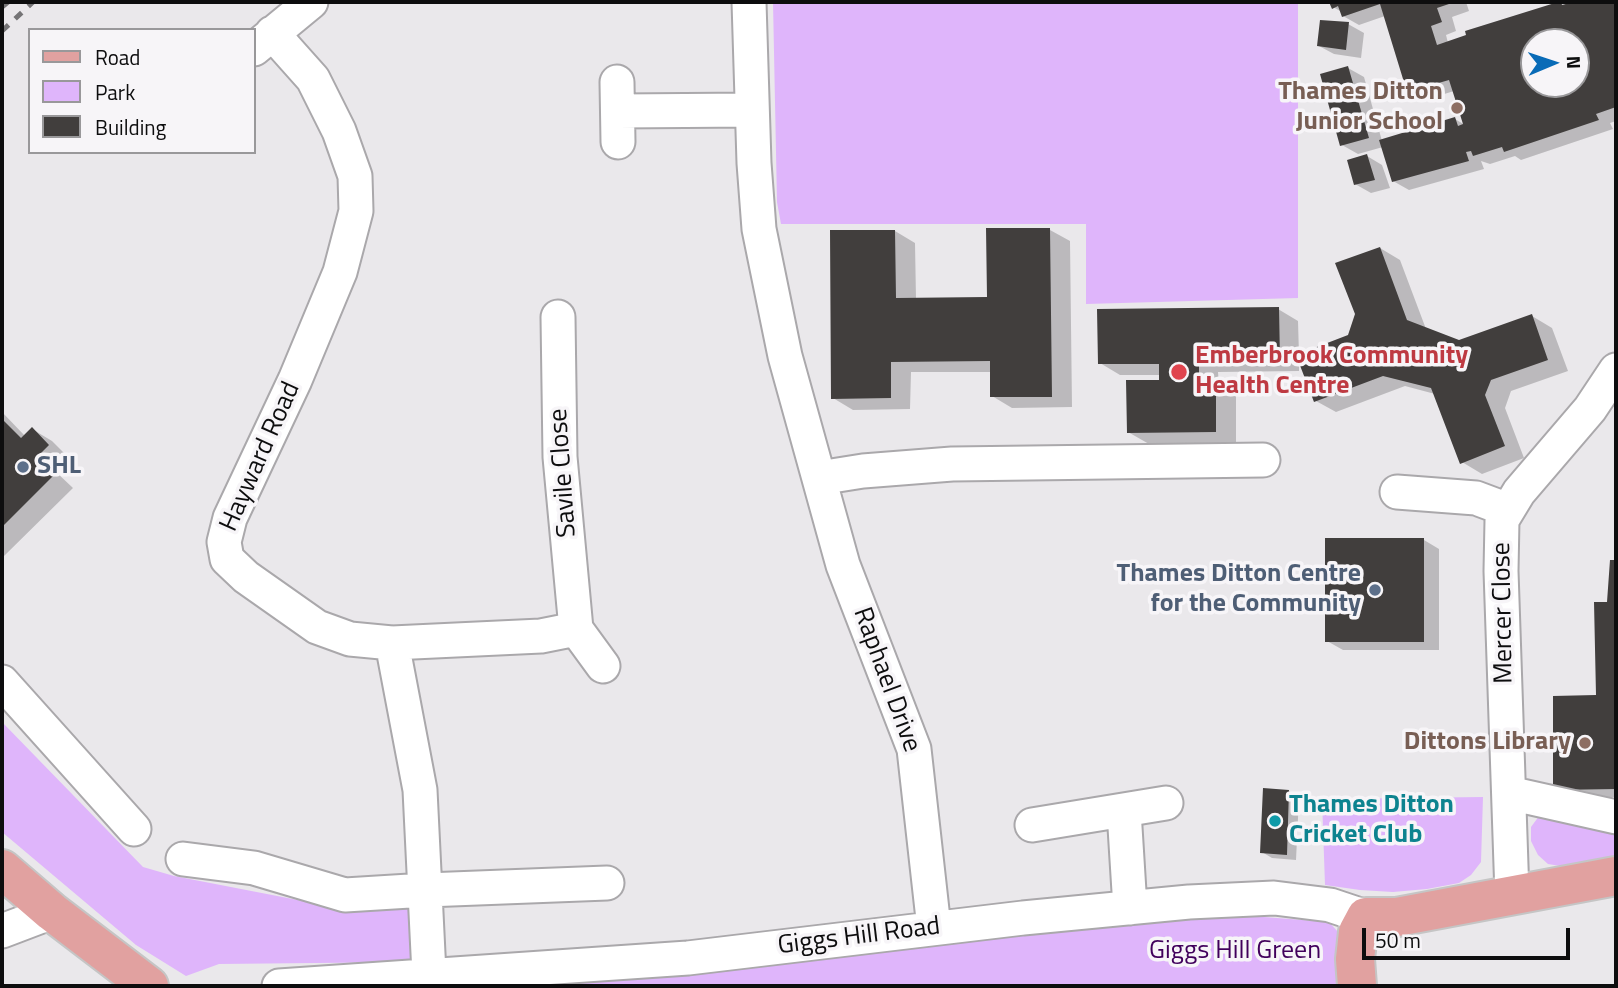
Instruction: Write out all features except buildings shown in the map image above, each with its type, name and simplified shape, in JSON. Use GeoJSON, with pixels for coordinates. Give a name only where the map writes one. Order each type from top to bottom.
{"type":"FeatureCollection","features":[{"type":"Feature","properties":{"kind":"main road"},"geometry":{"type":"LineString","coordinates":[[2,869],[52,912],[149,986]]}},
{"type":"Feature","properties":{"kind":"main road"},"geometry":{"type":"LineString","coordinates":[[1357,986],[1354,959],[1358,932],[1366,917],[1397,917],[1616,876]]}},
{"type":"Feature","properties":{"kind":"street","name":"Hayward Road"},"geometry":{"type":"LineString","coordinates":[[311,2],[263,41],[313,79],[339,131],[355,176],[356,211],[340,272],[295,380],[230,518],[224,542],[227,559],[246,577],[317,627],[350,639],[392,643]]}},
{"type":"Feature","properties":{"kind":"street","name":"Raphael Drive"},"geometry":{"type":"LineString","coordinates":[[749,2],[759,229],[785,356],[843,565],[914,750],[934,928]]}},
{"type":"Feature","properties":{"kind":"street"},"geometry":{"type":"LineString","coordinates":[[618,112],[752,110]]}},
{"type":"Feature","properties":{"kind":"street","name":"Savile Close"},"geometry":{"type":"LineString","coordinates":[[558,317],[560,457],[576,629]]}},
{"type":"Feature","properties":{"kind":"street","name":"Mercer Close"},"geometry":{"type":"LineString","coordinates":[[1512,895],[1502,520],[1519,492],[1590,409],[1616,370]]}},
{"type":"Feature","properties":{"kind":"street"},"geometry":{"type":"LineString","coordinates":[[819,478],[863,471],[952,464],[1263,460]]}},
{"type":"Feature","properties":{"kind":"street"},"geometry":{"type":"LineString","coordinates":[[1397,492],[1476,498],[1508,510]]}},
{"type":"Feature","properties":{"kind":"street"},"geometry":{"type":"LineString","coordinates":[[429,974],[420,790],[392,643],[541,636],[576,629],[603,666]]}},
{"type":"Feature","properties":{"kind":"street"},"geometry":{"type":"LineString","coordinates":[[2,682],[134,829]]}},
{"type":"Feature","properties":{"kind":"street"},"geometry":{"type":"LineString","coordinates":[[1509,793],[1616,817]]}},
{"type":"Feature","properties":{"kind":"street"},"geometry":{"type":"LineString","coordinates":[[1032,825],[1166,803]]}},
{"type":"Feature","properties":{"kind":"street"},"geometry":{"type":"LineString","coordinates":[[1124,811],[1130,908]]}},
{"type":"Feature","properties":{"kind":"street"},"geometry":{"type":"LineString","coordinates":[[183,859],[254,868],[345,895],[607,883]]}},
{"type":"Feature","properties":{"kind":"street","name":"Giggs Hill Road"},"geometry":{"type":"LineString","coordinates":[[279,986],[688,958],[934,928],[1130,908],[1274,898],[1329,905],[1366,917]]}},
{"type":"Feature","properties":{"kind":"street"},"geometry":{"type":"LineString","coordinates":[[2,931],[52,912]]}},
{"type":"Feature","properties":{"kind":"green space"},"geometry":{"type":"Polygon","coordinates":[[[773,2],[1298,2],[1298,298],[1086,304],[1086,224],[781,224],[777,202],[773,2]]]}},
{"type":"Feature","properties":{"kind":"green space"},"geometry":{"type":"Polygon","coordinates":[[[2,722],[143,867],[174,876],[334,907],[410,906],[412,962],[219,964],[186,976],[136,945],[2,832],[2,722]]]}},
{"type":"Feature","properties":{"kind":"green space"},"geometry":{"type":"Polygon","coordinates":[[[1483,797],[1481,862],[1471,875],[1459,883],[1393,892],[1325,885],[1322,799],[1483,797]]]}},
{"type":"Feature","properties":{"kind":"green space"},"geometry":{"type":"Polygon","coordinates":[[[1545,808],[1616,825],[1616,861],[1566,867],[1548,864],[1538,855],[1531,841],[1531,827],[1545,808]]]}},
{"type":"Feature","properties":{"kind":"green space","name":"Giggs Hill Green"},"geometry":{"type":"Polygon","coordinates":[[[1251,916],[1329,922],[1338,932],[1343,986],[497,986],[1110,925],[1251,916]]]}},
{"type":"Feature","properties":{"kind":"railway"},"geometry":{"type":"LineString","coordinates":[[2,7],[8,2]]}},
{"type":"Feature","properties":{"kind":"railway"},"geometry":{"type":"LineString","coordinates":[[2,31],[33,2]]}},
{"type":"Feature","properties":{"kind":"place","name":"Thames Ditton Junior School"},"geometry":{"type":"Point","coordinates":[1457,108]}},
{"type":"Feature","properties":{"kind":"place","name":"Emberbrook Community Health Centre"},"geometry":{"type":"Point","coordinates":[1179,372]}},
{"type":"Feature","properties":{"kind":"place","name":"SHL"},"geometry":{"type":"Point","coordinates":[23,467]}},
{"type":"Feature","properties":{"kind":"place","name":"Thames Ditton Centre for the Community"},"geometry":{"type":"Point","coordinates":[1375,590]}},
{"type":"Feature","properties":{"kind":"place","name":"Dittons Library"},"geometry":{"type":"Point","coordinates":[1585,743]}},
{"type":"Feature","properties":{"kind":"place","name":"Thames Ditton Cricket Club"},"geometry":{"type":"Point","coordinates":[1275,821]}}]}
